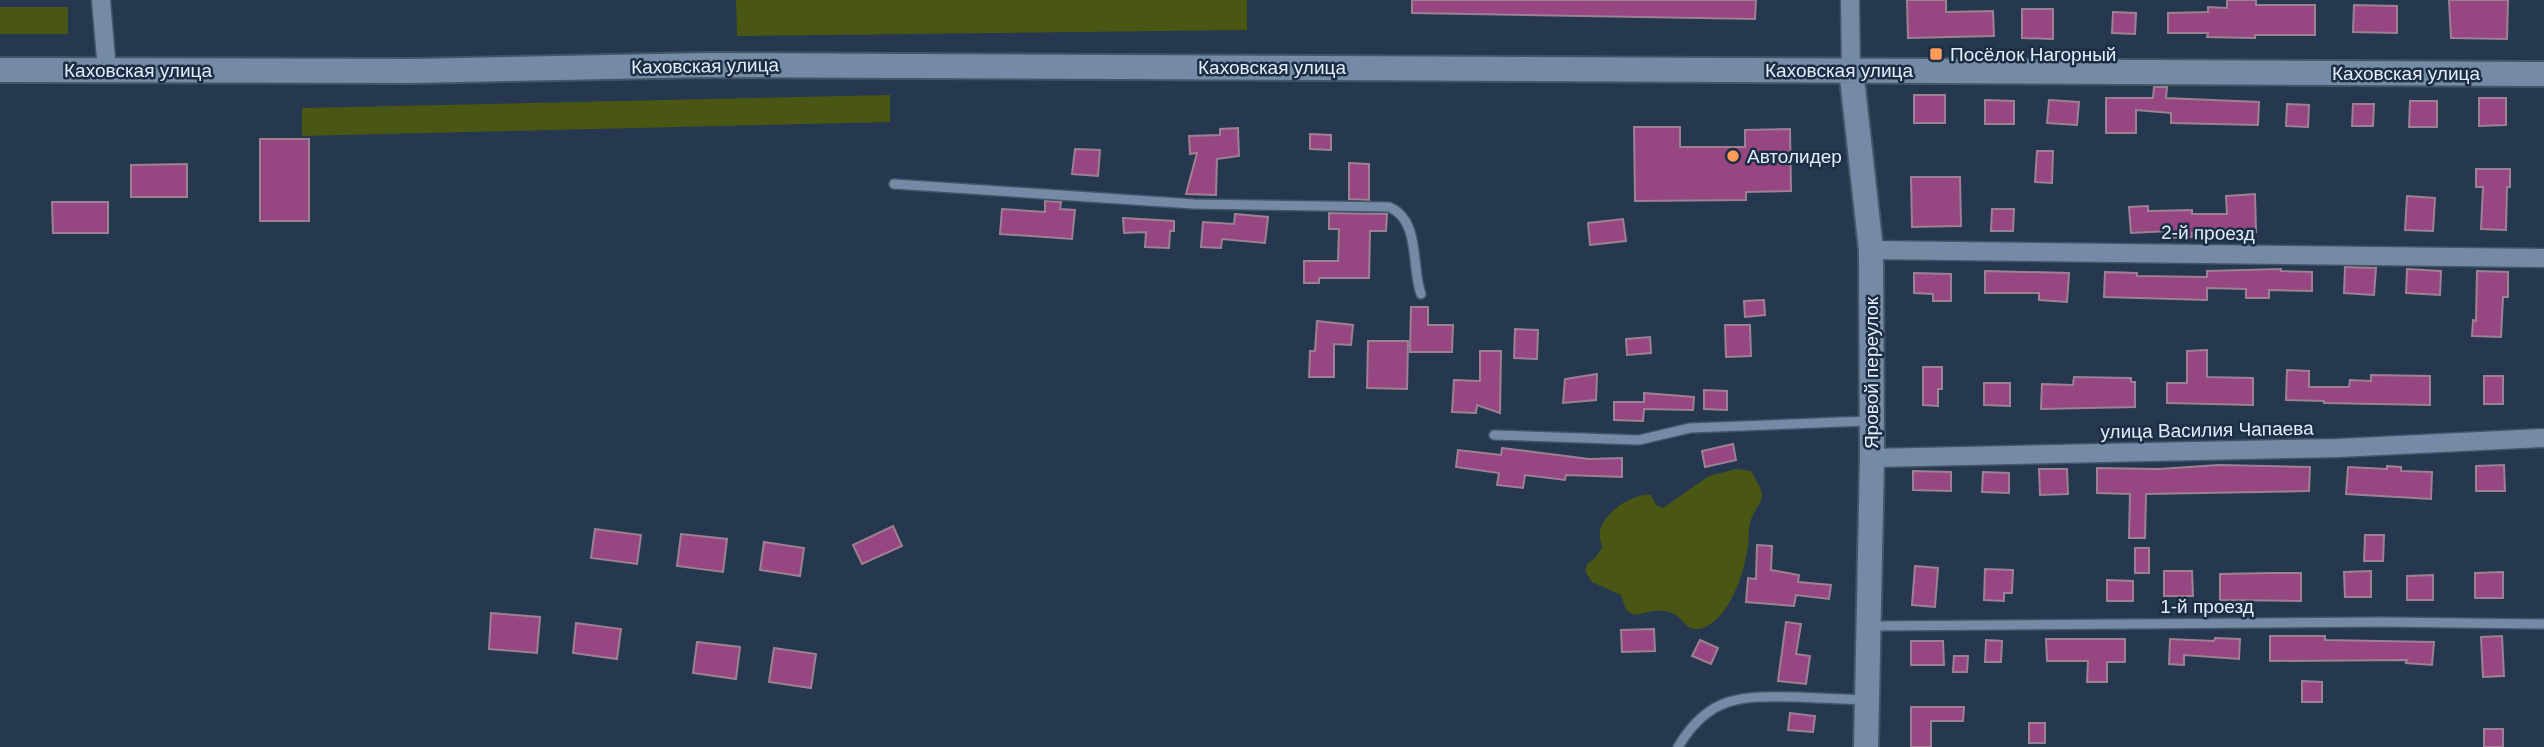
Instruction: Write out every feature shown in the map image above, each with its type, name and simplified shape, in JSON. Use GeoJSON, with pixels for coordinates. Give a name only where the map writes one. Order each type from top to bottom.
{"type":"FeatureCollection","features":[{"type":"Feature","properties":{"kind":"main road","name":"Каховская улица"},"geometry":{"type":"LineString","coordinates":[[0,70],[411,71],[709,65],[2544,74]]}},
{"type":"Feature","properties":{"kind":"main road","name":"Яровой переулок"},"geometry":{"type":"LineString","coordinates":[[1851,69],[1871,250],[1872,458],[1866,747]]}},
{"type":"Feature","properties":{"kind":"street"},"geometry":{"type":"LineString","coordinates":[[101,0],[107,70]]}},
{"type":"Feature","properties":{"kind":"street","name":"Яровой переулок"},"geometry":{"type":"LineString","coordinates":[[1850,0],[1851,69]]}},
{"type":"Feature","properties":{"kind":"street","name":"2-й проезд"},"geometry":{"type":"LineString","coordinates":[[1871,250],[2544,258]]}},
{"type":"Feature","properties":{"kind":"street","name":"улица Василия Чапаева"},"geometry":{"type":"LineString","coordinates":[[1872,458],[2338,448],[2544,438]]}},
{"type":"Feature","properties":{"kind":"lane"},"geometry":{"type":"LineString","coordinates":[[894,184],[1194,204],[1389,207],[1400,215],[1407,227],[1416,281],[1422,294]]}},
{"type":"Feature","properties":{"kind":"lane"},"geometry":{"type":"LineString","coordinates":[[1494,435],[1639,440],[1690,428],[1870,421]]}},
{"type":"Feature","properties":{"kind":"lane","name":"1-й проезд"},"geometry":{"type":"LineString","coordinates":[[1870,626],[2369,622],[2544,624]]}},
{"type":"Feature","properties":{"kind":"lane"},"geometry":{"type":"LineString","coordinates":[[1678,747],[1696,721],[1721,705],[1744,696],[1868,700]]}},
{"type":"Feature","properties":{"kind":"green space"},"geometry":{"type":"Polygon","coordinates":[[[736,0],[1247,0],[1247,30],[737,36],[736,0]]]}},
{"type":"Feature","properties":{"kind":"green space"},"geometry":{"type":"Polygon","coordinates":[[[0,7],[68,7],[68,34],[0,34],[0,7]]]}},
{"type":"Feature","properties":{"kind":"green space"},"geometry":{"type":"Polygon","coordinates":[[[890,95],[890,122],[302,136],[302,108],[890,95]]]}},
{"type":"Feature","properties":{"kind":"green space"},"geometry":{"type":"Polygon","coordinates":[[[1736,469],[1751,471],[1760,486],[1762,496],[1750,523],[1748,547],[1734,594],[1713,623],[1693,629],[1676,615],[1667,612],[1653,611],[1634,615],[1626,610],[1621,595],[1592,582],[1585,571],[1587,564],[1602,548],[1600,533],[1603,524],[1620,505],[1636,497],[1651,495],[1656,505],[1663,508],[1709,476],[1736,469]]]}},
{"type":"Feature","properties":{"kind":"building"},"geometry":{"type":"Polygon","coordinates":[[[1412,0],[1756,0],[1755,19],[1412,13],[1412,0]]]}},
{"type":"Feature","properties":{"kind":"building"},"geometry":{"type":"Polygon","coordinates":[[[1907,0],[1946,0],[1946,12],[1993,11],[1994,36],[1908,38],[1907,0]]]}},
{"type":"Feature","properties":{"kind":"building"},"geometry":{"type":"Polygon","coordinates":[[[2227,0],[2256,0],[2256,5],[2315,5],[2315,35],[2255,35],[2255,38],[2207,37],[2208,33],[2168,33],[2168,13],[2208,12],[2208,7],[2227,8],[2227,0]]]}},
{"type":"Feature","properties":{"kind":"building"},"geometry":{"type":"Polygon","coordinates":[[[2449,0],[2508,0],[2507,39],[2451,38],[2449,0]]]}},
{"type":"Feature","properties":{"kind":"building"},"geometry":{"type":"Polygon","coordinates":[[[2354,5],[2397,6],[2397,33],[2353,32],[2354,5]]]}},
{"type":"Feature","properties":{"kind":"building"},"geometry":{"type":"Polygon","coordinates":[[[2022,9],[2053,9],[2053,39],[2022,38],[2022,9]]]}},
{"type":"Feature","properties":{"kind":"building"},"geometry":{"type":"Polygon","coordinates":[[[2113,12],[2136,13],[2135,34],[2112,33],[2113,12]]]}},
{"type":"Feature","properties":{"kind":"building"},"geometry":{"type":"Polygon","coordinates":[[[2154,87],[2167,87],[2166,98],[2259,102],[2258,125],[2171,123],[2171,113],[2136,110],[2136,133],[2106,133],[2106,98],[2153,98],[2154,87]]]}},
{"type":"Feature","properties":{"kind":"building"},"geometry":{"type":"Polygon","coordinates":[[[1914,95],[1945,95],[1945,123],[1914,123],[1914,95]]]}},
{"type":"Feature","properties":{"kind":"building"},"geometry":{"type":"Polygon","coordinates":[[[2479,98],[2506,98],[2506,125],[2479,126],[2479,98]]]}},
{"type":"Feature","properties":{"kind":"building"},"geometry":{"type":"Polygon","coordinates":[[[1985,100],[2014,101],[2014,124],[1985,124],[1985,100]]]}},
{"type":"Feature","properties":{"kind":"building"},"geometry":{"type":"Polygon","coordinates":[[[2049,100],[2079,102],[2077,125],[2047,123],[2049,100]]]}},
{"type":"Feature","properties":{"kind":"building"},"geometry":{"type":"Polygon","coordinates":[[[2410,101],[2437,101],[2437,127],[2409,127],[2410,101]]]}},
{"type":"Feature","properties":{"kind":"building"},"geometry":{"type":"Polygon","coordinates":[[[2287,104],[2309,105],[2308,127],[2286,126],[2287,104]]]}},
{"type":"Feature","properties":{"kind":"building"},"geometry":{"type":"Polygon","coordinates":[[[2353,104],[2374,104],[2373,126],[2352,126],[2353,104]]]}},
{"type":"Feature","properties":{"kind":"building"},"geometry":{"type":"Polygon","coordinates":[[[1634,127],[1680,127],[1680,147],[1745,147],[1745,130],[1790,129],[1791,191],[1746,192],[1746,200],[1635,201],[1634,127]]]}},
{"type":"Feature","properties":{"kind":"building"},"geometry":{"type":"Polygon","coordinates":[[[1238,128],[1239,156],[1217,159],[1216,195],[1186,194],[1197,153],[1190,154],[1189,136],[1220,135],[1220,129],[1238,128]]]}},
{"type":"Feature","properties":{"kind":"building"},"geometry":{"type":"Polygon","coordinates":[[[1310,134],[1331,135],[1331,150],[1310,149],[1310,134]]]}},
{"type":"Feature","properties":{"kind":"building"},"geometry":{"type":"Polygon","coordinates":[[[260,139],[309,139],[309,221],[260,221],[260,139]]]}},
{"type":"Feature","properties":{"kind":"building"},"geometry":{"type":"Polygon","coordinates":[[[1075,149],[1100,150],[1098,176],[1072,174],[1075,149]]]}},
{"type":"Feature","properties":{"kind":"building"},"geometry":{"type":"Polygon","coordinates":[[[2037,151],[2053,151],[2052,183],[2035,182],[2037,151]]]}},
{"type":"Feature","properties":{"kind":"building"},"geometry":{"type":"Polygon","coordinates":[[[1349,163],[1369,164],[1369,200],[1349,199],[1349,163]]]}},
{"type":"Feature","properties":{"kind":"building"},"geometry":{"type":"Polygon","coordinates":[[[187,164],[187,197],[131,197],[131,165],[187,164]]]}},
{"type":"Feature","properties":{"kind":"building"},"geometry":{"type":"Polygon","coordinates":[[[2476,169],[2510,169],[2506,230],[2481,229],[2483,187],[2476,187],[2476,169]]]}},
{"type":"Feature","properties":{"kind":"building"},"geometry":{"type":"Polygon","coordinates":[[[1911,177],[1960,177],[1961,226],[1912,227],[1911,177]]]}},
{"type":"Feature","properties":{"kind":"building"},"geometry":{"type":"Polygon","coordinates":[[[2255,194],[2256,232],[2192,233],[2192,237],[2169,238],[2169,231],[2131,233],[2129,207],[2148,206],[2148,211],[2192,210],[2192,214],[2227,214],[2226,196],[2255,194]]]}},
{"type":"Feature","properties":{"kind":"building"},"geometry":{"type":"Polygon","coordinates":[[[2407,196],[2435,198],[2433,231],[2405,230],[2407,196]]]}},
{"type":"Feature","properties":{"kind":"building"},"geometry":{"type":"Polygon","coordinates":[[[1045,201],[1061,202],[1060,209],[1075,210],[1072,239],[1000,234],[1002,209],[1045,212],[1045,201]]]}},
{"type":"Feature","properties":{"kind":"building"},"geometry":{"type":"Polygon","coordinates":[[[52,202],[108,202],[108,233],[53,233],[52,202]]]}},
{"type":"Feature","properties":{"kind":"building"},"geometry":{"type":"Polygon","coordinates":[[[1992,209],[2014,209],[2013,231],[1991,231],[1992,209]]]}},
{"type":"Feature","properties":{"kind":"building"},"geometry":{"type":"Polygon","coordinates":[[[1329,213],[1387,214],[1386,231],[1370,231],[1369,278],[1319,278],[1319,283],[1304,283],[1304,261],[1338,261],[1339,229],[1329,229],[1329,213]]]}},
{"type":"Feature","properties":{"kind":"building"},"geometry":{"type":"Polygon","coordinates":[[[1235,214],[1268,217],[1265,243],[1222,239],[1221,248],[1201,247],[1203,222],[1234,224],[1235,214]]]}},
{"type":"Feature","properties":{"kind":"building"},"geometry":{"type":"Polygon","coordinates":[[[1123,218],[1174,221],[1174,231],[1170,231],[1169,248],[1145,247],[1146,232],[1124,233],[1123,218]]]}},
{"type":"Feature","properties":{"kind":"building"},"geometry":{"type":"Polygon","coordinates":[[[1623,219],[1626,241],[1590,245],[1588,223],[1623,219]]]}},
{"type":"Feature","properties":{"kind":"building"},"geometry":{"type":"Polygon","coordinates":[[[2345,267],[2376,268],[2374,295],[2344,293],[2345,267]]]}},
{"type":"Feature","properties":{"kind":"building"},"geometry":{"type":"Polygon","coordinates":[[[2281,269],[2312,272],[2312,291],[2269,290],[2269,298],[2246,298],[2246,289],[2207,288],[2207,300],[2104,297],[2105,272],[2137,273],[2137,276],[2207,277],[2207,271],[2281,269]]]}},
{"type":"Feature","properties":{"kind":"building"},"geometry":{"type":"Polygon","coordinates":[[[2407,269],[2441,271],[2440,295],[2406,293],[2407,269]]]}},
{"type":"Feature","properties":{"kind":"building"},"geometry":{"type":"Polygon","coordinates":[[[1985,271],[2069,273],[2067,302],[2039,300],[2039,293],[1985,293],[1985,271]]]}},
{"type":"Feature","properties":{"kind":"building"},"geometry":{"type":"Polygon","coordinates":[[[2477,271],[2508,272],[2508,297],[2503,297],[2501,337],[2472,336],[2473,320],[2476,321],[2477,271]]]}},
{"type":"Feature","properties":{"kind":"building"},"geometry":{"type":"Polygon","coordinates":[[[1914,273],[1951,274],[1951,301],[1933,301],[1933,294],[1914,293],[1914,273]]]}},
{"type":"Feature","properties":{"kind":"building"},"geometry":{"type":"Polygon","coordinates":[[[1764,300],[1765,315],[1745,317],[1744,301],[1764,300]]]}},
{"type":"Feature","properties":{"kind":"building"},"geometry":{"type":"Polygon","coordinates":[[[1411,307],[1428,307],[1428,325],[1453,325],[1452,352],[1410,352],[1411,307]]]}},
{"type":"Feature","properties":{"kind":"building"},"geometry":{"type":"Polygon","coordinates":[[[1317,321],[1353,325],[1351,345],[1334,344],[1334,377],[1309,377],[1310,351],[1315,351],[1317,321]]]}},
{"type":"Feature","properties":{"kind":"building"},"geometry":{"type":"Polygon","coordinates":[[[1725,325],[1750,325],[1751,356],[1726,357],[1725,325]]]}},
{"type":"Feature","properties":{"kind":"building"},"geometry":{"type":"Polygon","coordinates":[[[1515,329],[1538,330],[1537,359],[1514,358],[1515,329]]]}},
{"type":"Feature","properties":{"kind":"building"},"geometry":{"type":"Polygon","coordinates":[[[1650,337],[1651,353],[1627,355],[1626,339],[1650,337]]]}},
{"type":"Feature","properties":{"kind":"building"},"geometry":{"type":"Polygon","coordinates":[[[1368,341],[1408,341],[1407,389],[1367,388],[1368,341]]]}},
{"type":"Feature","properties":{"kind":"building"},"geometry":{"type":"Polygon","coordinates":[[[2207,350],[2207,377],[2253,378],[2253,405],[2167,403],[2167,383],[2187,383],[2187,351],[2207,350]]]}},
{"type":"Feature","properties":{"kind":"building"},"geometry":{"type":"Polygon","coordinates":[[[1480,351],[1501,351],[1500,413],[1477,405],[1476,413],[1452,412],[1454,380],[1480,381],[1480,351]]]}},
{"type":"Feature","properties":{"kind":"building"},"geometry":{"type":"Polygon","coordinates":[[[1923,367],[1942,367],[1942,389],[1938,389],[1938,406],[1923,405],[1923,367]]]}},
{"type":"Feature","properties":{"kind":"building"},"geometry":{"type":"Polygon","coordinates":[[[2287,370],[2309,371],[2309,387],[2349,387],[2350,380],[2371,381],[2371,375],[2430,376],[2430,405],[2286,400],[2287,370]]]}},
{"type":"Feature","properties":{"kind":"building"},"geometry":{"type":"Polygon","coordinates":[[[1597,374],[1596,400],[1563,403],[1565,379],[1597,374]]]}},
{"type":"Feature","properties":{"kind":"building"},"geometry":{"type":"Polygon","coordinates":[[[2484,376],[2503,376],[2503,404],[2484,404],[2484,376]]]}},
{"type":"Feature","properties":{"kind":"building"},"geometry":{"type":"Polygon","coordinates":[[[2074,377],[2131,378],[2131,382],[2135,382],[2135,407],[2041,409],[2042,384],[2073,385],[2074,377]]]}},
{"type":"Feature","properties":{"kind":"building"},"geometry":{"type":"Polygon","coordinates":[[[1984,383],[2010,383],[2010,406],[1984,405],[1984,383]]]}},
{"type":"Feature","properties":{"kind":"building"},"geometry":{"type":"Polygon","coordinates":[[[1704,390],[1727,391],[1727,410],[1704,409],[1704,390]]]}},
{"type":"Feature","properties":{"kind":"building"},"geometry":{"type":"Polygon","coordinates":[[[1644,393],[1694,397],[1693,410],[1644,409],[1643,421],[1614,420],[1614,402],[1644,402],[1644,393]]]}},
{"type":"Feature","properties":{"kind":"building"},"geometry":{"type":"Polygon","coordinates":[[[1733,444],[1736,460],[1705,467],[1702,451],[1733,444]]]}},
{"type":"Feature","properties":{"kind":"building"},"geometry":{"type":"Polygon","coordinates":[[[1502,448],[1589,459],[1622,458],[1622,477],[1566,475],[1565,480],[1525,475],[1523,488],[1497,485],[1499,473],[1456,467],[1458,450],[1501,455],[1502,448]]]}},
{"type":"Feature","properties":{"kind":"building"},"geometry":{"type":"Polygon","coordinates":[[[2219,465],[2310,467],[2309,491],[2146,494],[2145,538],[2129,538],[2130,494],[2097,493],[2097,468],[2159,469],[2219,465]]]}},
{"type":"Feature","properties":{"kind":"building"},"geometry":{"type":"Polygon","coordinates":[[[2504,465],[2505,491],[2476,491],[2476,466],[2504,465]]]}},
{"type":"Feature","properties":{"kind":"building"},"geometry":{"type":"Polygon","coordinates":[[[2387,466],[2401,467],[2401,471],[2432,472],[2431,499],[2346,494],[2348,467],[2387,469],[2387,466]]]}},
{"type":"Feature","properties":{"kind":"building"},"geometry":{"type":"Polygon","coordinates":[[[2039,469],[2067,469],[2068,494],[2040,495],[2039,469]]]}},
{"type":"Feature","properties":{"kind":"building"},"geometry":{"type":"Polygon","coordinates":[[[1913,471],[1951,472],[1951,491],[1913,490],[1913,471]]]}},
{"type":"Feature","properties":{"kind":"building"},"geometry":{"type":"Polygon","coordinates":[[[1983,472],[2009,473],[2009,493],[1982,492],[1983,472]]]}},
{"type":"Feature","properties":{"kind":"building"},"geometry":{"type":"Polygon","coordinates":[[[893,526],[902,546],[862,564],[853,545],[893,526]]]}},
{"type":"Feature","properties":{"kind":"building"},"geometry":{"type":"Polygon","coordinates":[[[595,529],[641,535],[637,564],[591,558],[595,529]]]}},
{"type":"Feature","properties":{"kind":"building"},"geometry":{"type":"Polygon","coordinates":[[[681,534],[727,539],[723,572],[677,566],[681,534]]]}},
{"type":"Feature","properties":{"kind":"building"},"geometry":{"type":"Polygon","coordinates":[[[2365,535],[2384,535],[2383,561],[2364,561],[2365,535]]]}},
{"type":"Feature","properties":{"kind":"building"},"geometry":{"type":"Polygon","coordinates":[[[764,542],[804,548],[800,576],[760,570],[764,542]]]}},
{"type":"Feature","properties":{"kind":"building"},"geometry":{"type":"Polygon","coordinates":[[[1757,545],[1772,546],[1771,570],[1799,575],[1798,582],[1831,585],[1829,599],[1796,595],[1794,606],[1746,602],[1748,578],[1756,579],[1757,545]]]}},
{"type":"Feature","properties":{"kind":"building"},"geometry":{"type":"Polygon","coordinates":[[[2135,548],[2149,548],[2149,573],[2135,573],[2135,548]]]}},
{"type":"Feature","properties":{"kind":"building"},"geometry":{"type":"Polygon","coordinates":[[[1915,566],[1938,568],[1935,607],[1912,605],[1915,566]]]}},
{"type":"Feature","properties":{"kind":"building"},"geometry":{"type":"Polygon","coordinates":[[[1985,569],[2013,570],[2012,593],[2004,593],[2004,601],[1984,600],[1985,569]]]}},
{"type":"Feature","properties":{"kind":"building"},"geometry":{"type":"Polygon","coordinates":[[[2164,571],[2192,571],[2193,596],[2164,596],[2164,571]]]}},
{"type":"Feature","properties":{"kind":"building"},"geometry":{"type":"Polygon","coordinates":[[[2371,571],[2371,597],[2345,597],[2344,572],[2371,571]]]}},
{"type":"Feature","properties":{"kind":"building"},"geometry":{"type":"Polygon","coordinates":[[[2503,572],[2503,598],[2475,598],[2475,573],[2503,572]]]}},
{"type":"Feature","properties":{"kind":"building"},"geometry":{"type":"Polygon","coordinates":[[[2301,573],[2301,601],[2220,600],[2220,574],[2301,573]]]}},
{"type":"Feature","properties":{"kind":"building"},"geometry":{"type":"Polygon","coordinates":[[[2433,575],[2433,600],[2407,600],[2407,576],[2433,575]]]}},
{"type":"Feature","properties":{"kind":"building"},"geometry":{"type":"Polygon","coordinates":[[[2107,580],[2133,581],[2133,601],[2107,601],[2107,580]]]}},
{"type":"Feature","properties":{"kind":"building"},"geometry":{"type":"Polygon","coordinates":[[[491,613],[540,617],[537,653],[489,649],[491,613]]]}},
{"type":"Feature","properties":{"kind":"building"},"geometry":{"type":"Polygon","coordinates":[[[1786,622],[1801,624],[1796,654],[1810,656],[1806,684],[1778,681],[1786,622]]]}},
{"type":"Feature","properties":{"kind":"building"},"geometry":{"type":"Polygon","coordinates":[[[576,623],[621,629],[617,659],[573,653],[576,623]]]}},
{"type":"Feature","properties":{"kind":"building"},"geometry":{"type":"Polygon","coordinates":[[[1654,629],[1655,651],[1622,652],[1621,630],[1654,629]]]}},
{"type":"Feature","properties":{"kind":"building"},"geometry":{"type":"Polygon","coordinates":[[[2270,636],[2434,642],[2432,665],[2406,663],[2407,660],[2270,661],[2270,636]]]}},
{"type":"Feature","properties":{"kind":"building"},"geometry":{"type":"Polygon","coordinates":[[[2502,636],[2504,676],[2483,677],[2481,637],[2502,636]]]}},
{"type":"Feature","properties":{"kind":"building"},"geometry":{"type":"Polygon","coordinates":[[[2215,638],[2240,639],[2239,659],[2184,655],[2184,665],[2169,664],[2170,639],[2214,641],[2215,638]]]}},
{"type":"Feature","properties":{"kind":"building"},"geometry":{"type":"Polygon","coordinates":[[[2046,639],[2125,639],[2125,662],[2107,662],[2107,682],[2087,682],[2088,661],[2047,661],[2046,639]]]}},
{"type":"Feature","properties":{"kind":"building"},"geometry":{"type":"Polygon","coordinates":[[[1700,640],[1718,648],[1711,664],[1692,656],[1700,640]]]}},
{"type":"Feature","properties":{"kind":"building"},"geometry":{"type":"Polygon","coordinates":[[[1986,640],[2002,641],[2001,662],[1985,662],[1986,640]]]}},
{"type":"Feature","properties":{"kind":"building"},"geometry":{"type":"Polygon","coordinates":[[[1911,641],[1943,641],[1944,665],[1911,665],[1911,641]]]}},
{"type":"Feature","properties":{"kind":"building"},"geometry":{"type":"Polygon","coordinates":[[[697,642],[740,647],[736,679],[693,673],[697,642]]]}},
{"type":"Feature","properties":{"kind":"building"},"geometry":{"type":"Polygon","coordinates":[[[774,648],[816,654],[811,688],[769,682],[774,648]]]}},
{"type":"Feature","properties":{"kind":"building"},"geometry":{"type":"Polygon","coordinates":[[[1954,656],[1968,656],[1967,672],[1953,672],[1954,656]]]}},
{"type":"Feature","properties":{"kind":"building"},"geometry":{"type":"Polygon","coordinates":[[[2302,681],[2322,682],[2322,702],[2302,702],[2302,681]]]}},
{"type":"Feature","properties":{"kind":"building"},"geometry":{"type":"Polygon","coordinates":[[[1911,707],[1964,707],[1963,721],[1931,721],[1931,747],[1911,747],[1911,707]]]}},
{"type":"Feature","properties":{"kind":"building"},"geometry":{"type":"Polygon","coordinates":[[[1790,713],[1815,716],[1813,732],[1788,730],[1790,713]]]}},
{"type":"Feature","properties":{"kind":"building"},"geometry":{"type":"Polygon","coordinates":[[[2029,723],[2045,723],[2045,743],[2029,743],[2029,723]]]}},
{"type":"Feature","properties":{"kind":"building"},"geometry":{"type":"Polygon","coordinates":[[[2484,729],[2503,729],[2503,747],[2484,747],[2484,729]]]}},
{"type":"Feature","properties":{"kind":"place","name":"Посёлок Нагорный"},"geometry":{"type":"Point","coordinates":[1936,54]}},
{"type":"Feature","properties":{"kind":"place","name":"Автолидер"},"geometry":{"type":"Point","coordinates":[1733,156]}}]}
